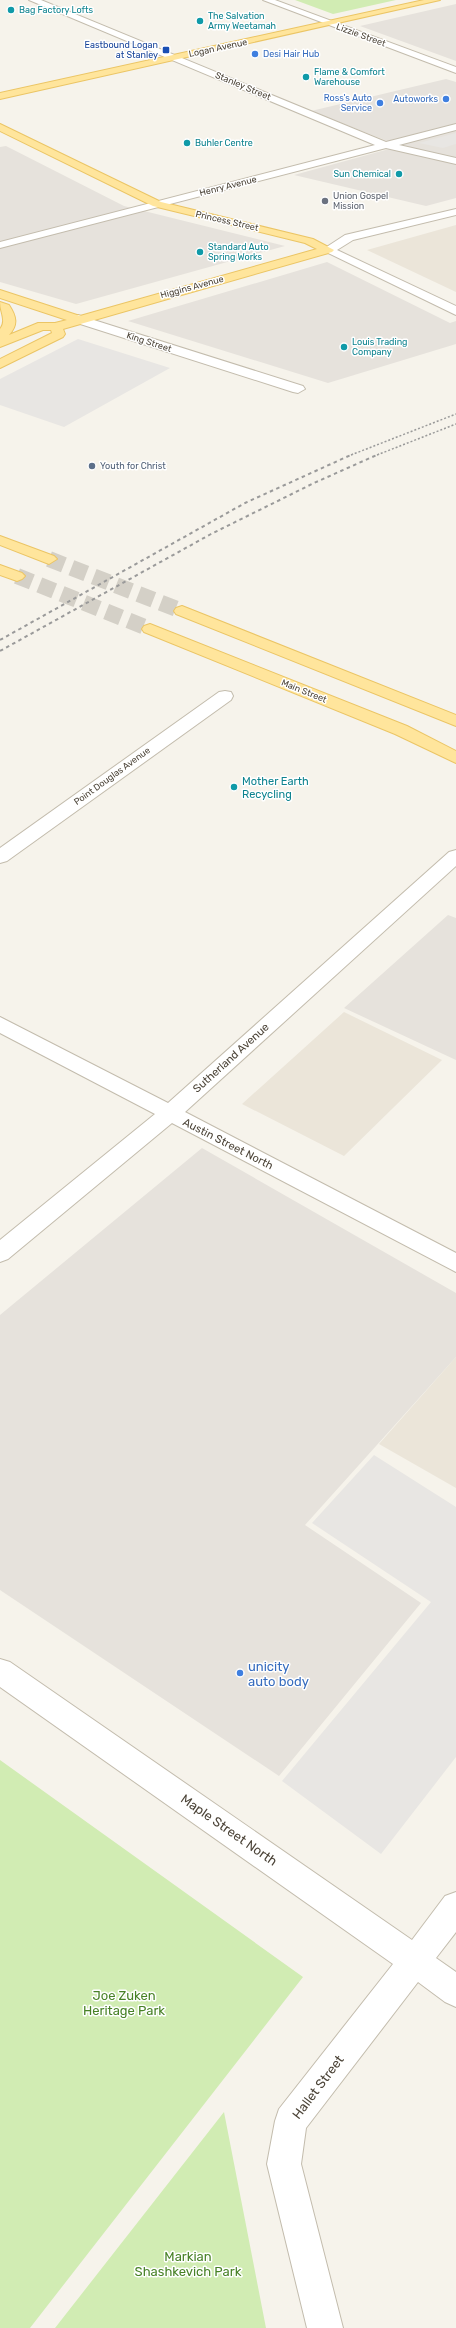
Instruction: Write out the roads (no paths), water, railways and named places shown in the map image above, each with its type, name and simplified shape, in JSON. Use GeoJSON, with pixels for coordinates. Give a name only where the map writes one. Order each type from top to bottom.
{"type":"FeatureCollection","features":[{"type":"Feature","properties":{"kind":"main road","name":"Logan Avenue"},"geometry":{"type":"LineString","coordinates":[[0,96],[436,0]]}},
{"type":"Feature","properties":{"kind":"main road","name":"Princess Street"},"geometry":{"type":"LineString","coordinates":[[0,127],[157,204],[309,241],[328,250]]}},
{"type":"Feature","properties":{"kind":"main road","name":"Higgins Avenue"},"geometry":{"type":"LineString","coordinates":[[0,343],[42,326],[56,328],[78,320],[328,250]]}},
{"type":"Feature","properties":{"kind":"main road","name":"King Street"},"geometry":{"type":"LineString","coordinates":[[0,294],[78,320]]}},
{"type":"Feature","properties":{"kind":"main road"},"geometry":{"type":"LineString","coordinates":[[0,306],[4,308],[10,318],[8,327],[0,337]]}},
{"type":"Feature","properties":{"kind":"main road"},"geometry":{"type":"LineString","coordinates":[[0,364],[59,334],[56,328]]}},
{"type":"Feature","properties":{"kind":"main road"},"geometry":{"type":"LineString","coordinates":[[0,540],[49,558]]}},
{"type":"Feature","properties":{"kind":"main road"},"geometry":{"type":"LineString","coordinates":[[0,570],[17,576]]}},
{"type":"Feature","properties":{"kind":"main road"},"geometry":{"type":"LineString","coordinates":[[182,611],[456,721]]}},
{"type":"Feature","properties":{"kind":"main road","name":"Main Street"},"geometry":{"type":"LineString","coordinates":[[150,628],[401,730],[456,758]]}},
{"type":"Feature","properties":{"kind":"street","name":"Stanley Street"},"geometry":{"type":"LineString","coordinates":[[33,0],[385,146],[456,161]]}},
{"type":"Feature","properties":{"kind":"street","name":"Lizzie Street"},"geometry":{"type":"LineString","coordinates":[[267,0],[456,70]]}},
{"type":"Feature","properties":{"kind":"street","name":"Henry Avenue"},"geometry":{"type":"LineString","coordinates":[[0,245],[456,127]]}},
{"type":"Feature","properties":{"kind":"street","name":"Higgins Avenue"},"geometry":{"type":"LineString","coordinates":[[328,250],[365,244],[417,228],[435,218],[456,212]]}},
{"type":"Feature","properties":{"kind":"street","name":"Princess Street"},"geometry":{"type":"LineString","coordinates":[[328,250],[456,311]]}},
{"type":"Feature","properties":{"kind":"street","name":"King Street"},"geometry":{"type":"LineString","coordinates":[[78,320],[298,389]]}},
{"type":"Feature","properties":{"kind":"street","name":"Point Douglas Avenue"},"geometry":{"type":"LineString","coordinates":[[0,857],[225,696]]}},
{"type":"Feature","properties":{"kind":"street","name":"Sutherland Avenue"},"geometry":{"type":"LineString","coordinates":[[0,1253],[169,1114],[456,856]]}},
{"type":"Feature","properties":{"kind":"street","name":"Austin Street North"},"geometry":{"type":"LineString","coordinates":[[0,1024],[169,1114],[456,1263]]}},
{"type":"Feature","properties":{"kind":"street","name":"Maple Street North"},"geometry":{"type":"LineString","coordinates":[[0,1671],[352,1914],[456,1991]]}},
{"type":"Feature","properties":{"kind":"street","name":"Hallet Street"},"geometry":{"type":"LineString","coordinates":[[325,2328],[284,2164],[291,2121],[456,1907]]}},
{"type":"Feature","properties":{"kind":"tunnel"},"geometry":{"type":"LineString","coordinates":[[49,559],[182,611]]}},
{"type":"Feature","properties":{"kind":"tunnel"},"geometry":{"type":"LineString","coordinates":[[17,576],[150,629]]}},
{"type":"Feature","properties":{"kind":"railway"},"geometry":{"type":"LineString","coordinates":[[351,455],[456,414]]}},
{"type":"Feature","properties":{"kind":"railway"},"geometry":{"type":"LineString","coordinates":[[377,455],[456,424]]}},
{"type":"Feature","properties":{"kind":"railway"},"geometry":{"type":"LineString","coordinates":[[0,640],[245,503],[353,454]]}},
{"type":"Feature","properties":{"kind":"railway"},"geometry":{"type":"LineString","coordinates":[[0,651],[211,534],[314,483],[379,454]]}},
{"type":"Feature","properties":{"kind":"place","name":"Bag Factory Lofts"},"geometry":{"type":"Point","coordinates":[11,10]}},
{"type":"Feature","properties":{"kind":"place","name":"The Salvation Army Weetamah"},"geometry":{"type":"Point","coordinates":[200,21]}},
{"type":"Feature","properties":{"kind":"place","name":"Eastbound Logan at Stanley"},"geometry":{"type":"Point","coordinates":[166,50]}},
{"type":"Feature","properties":{"kind":"place","name":"Desi Hair Hub"},"geometry":{"type":"Point","coordinates":[255,54]}},
{"type":"Feature","properties":{"kind":"place","name":"Flame & Comfort Warehouse"},"geometry":{"type":"Point","coordinates":[306,77]}},
{"type":"Feature","properties":{"kind":"place","name":"Autoworks"},"geometry":{"type":"Point","coordinates":[446,99]}},
{"type":"Feature","properties":{"kind":"place","name":"Ross's Auto Service"},"geometry":{"type":"Point","coordinates":[380,103]}},
{"type":"Feature","properties":{"kind":"place","name":"Buhler Centre"},"geometry":{"type":"Point","coordinates":[187,143]}},
{"type":"Feature","properties":{"kind":"place","name":"Sun Chemical"},"geometry":{"type":"Point","coordinates":[399,174]}},
{"type":"Feature","properties":{"kind":"place","name":"Union Gospel Mission"},"geometry":{"type":"Point","coordinates":[325,201]}},
{"type":"Feature","properties":{"kind":"place","name":"Standard Auto Spring Works"},"geometry":{"type":"Point","coordinates":[200,252]}},
{"type":"Feature","properties":{"kind":"place","name":"Louis Trading Company"},"geometry":{"type":"Point","coordinates":[344,347]}},
{"type":"Feature","properties":{"kind":"place","name":"Youth for Christ"},"geometry":{"type":"Point","coordinates":[92,466]}},
{"type":"Feature","properties":{"kind":"place","name":"Mother Earth Recycling"},"geometry":{"type":"Point","coordinates":[234,787]}},
{"type":"Feature","properties":{"kind":"place","name":"unicity auto body"},"geometry":{"type":"Point","coordinates":[240,1673]}},
{"type":"Feature","properties":{"kind":"park label","name":"Joe Zuken Heritage Park"},"geometry":{"type":"Point","coordinates":[124,2002]}},
{"type":"Feature","properties":{"kind":"park label","name":"Markian Shashkevich Park"},"geometry":{"type":"Point","coordinates":[188,2264]}}]}
